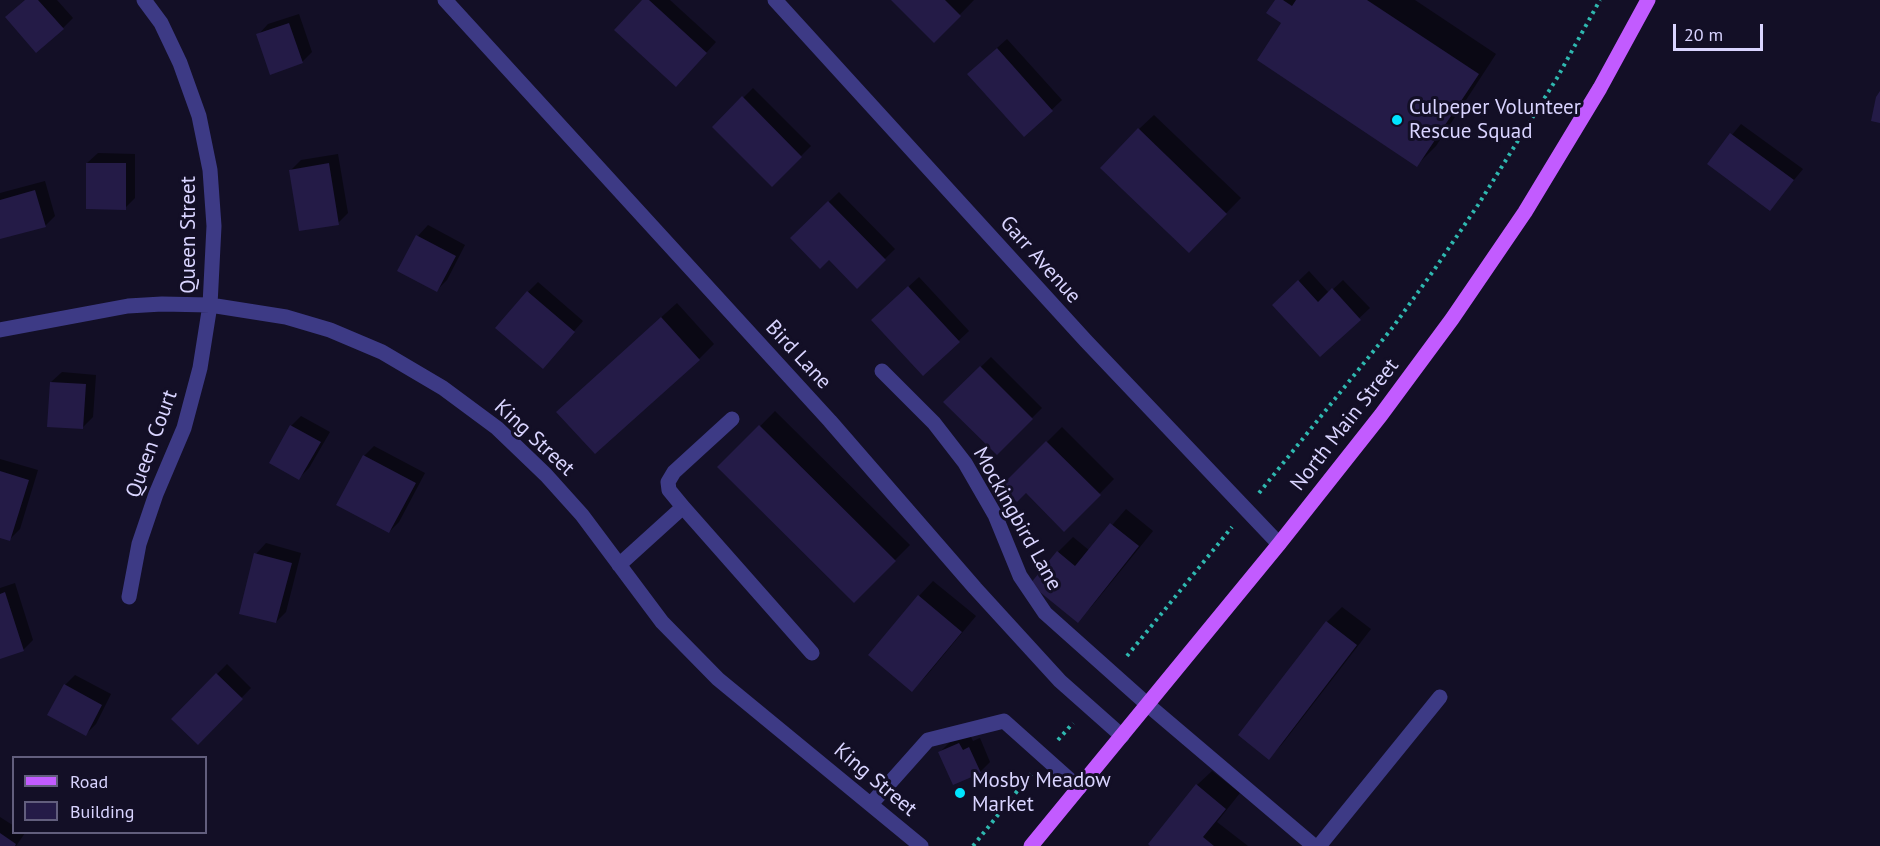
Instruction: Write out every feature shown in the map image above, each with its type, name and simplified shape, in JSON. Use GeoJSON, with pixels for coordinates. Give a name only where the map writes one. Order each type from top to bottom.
{"type":"FeatureCollection","features":[{"type":"Feature","properties":{"kind":"main road","name":"North Main Street"},"geometry":{"type":"LineString","coordinates":[[1032,846],[1279,544],[1381,415],[1452,319],[1519,220],[1600,88],[1648,0]]}},
{"type":"Feature","properties":{"kind":"street","name":"Queen Street"},"geometry":{"type":"LineString","coordinates":[[144,0],[161,23],[180,63],[199,116],[210,170],[214,226],[210,305]]}},
{"type":"Feature","properties":{"kind":"street","name":"Bird Lane"},"geometry":{"type":"LineString","coordinates":[[445,0],[830,421],[975,588],[1060,681],[1122,736]]}},
{"type":"Feature","properties":{"kind":"street","name":"Garr Avenue"},"geometry":{"type":"LineString","coordinates":[[776,0],[1086,341],[1279,544]]}},
{"type":"Feature","properties":{"kind":"street","name":"King Street"},"geometry":{"type":"LineString","coordinates":[[0,330],[128,306],[210,305],[286,317],[330,330],[382,352],[443,388],[497,428],[546,475],[582,515],[662,622],[718,679],[921,846]]}},
{"type":"Feature","properties":{"kind":"street","name":"Queen Court"},"geometry":{"type":"LineString","coordinates":[[129,597],[139,544],[156,494],[184,428],[200,368],[210,305]]}},
{"type":"Feature","properties":{"kind":"street","name":"Mockingbird Lane"},"geometry":{"type":"LineString","coordinates":[[882,371],[934,423],[965,463],[995,515],[1020,576],[1045,613],[1148,705],[1314,846]]}},
{"type":"Feature","properties":{"kind":"street"},"geometry":{"type":"LineString","coordinates":[[732,419],[674,472],[668,482],[669,490],[812,653]]}},
{"type":"Feature","properties":{"kind":"street"},"geometry":{"type":"LineString","coordinates":[[619,565],[683,507]]}},
{"type":"Feature","properties":{"kind":"street"},"geometry":{"type":"LineString","coordinates":[[1319,846],[1440,697]]}},
{"type":"Feature","properties":{"kind":"street"},"geometry":{"type":"LineString","coordinates":[[871,804],[928,740],[1004,721],[1079,788]]}},
{"type":"Feature","properties":{"kind":"path"},"geometry":{"type":"LineString","coordinates":[[1267,483],[1393,327],[1459,233],[1557,78],[1600,0]]}},
{"type":"Feature","properties":{"kind":"path"},"geometry":{"type":"LineString","coordinates":[[1113,673],[1220,542]]}},
{"type":"Feature","properties":{"kind":"path"},"geometry":{"type":"LineString","coordinates":[[1058,740],[1087,705]]}},
{"type":"Feature","properties":{"kind":"path"},"geometry":{"type":"LineString","coordinates":[[973,846],[1028,778]]}},
{"type":"Feature","properties":{"kind":"building"},"geometry":{"type":"Polygon","coordinates":[[[25,0],[38,0],[64,29],[36,53],[5,17],[25,0]]]}},
{"type":"Feature","properties":{"kind":"building"},"geometry":{"type":"Polygon","coordinates":[[[642,0],[649,0],[707,53],[676,87],[614,30],[642,0]]]}},
{"type":"Feature","properties":{"kind":"building"},"geometry":{"type":"Polygon","coordinates":[[[891,0],[945,0],[961,16],[934,43],[891,0]]]}},
{"type":"Feature","properties":{"kind":"building","name":"Culpeper Volunteer Rescue Squad"},"geometry":{"type":"Polygon","coordinates":[[[1275,0],[1283,0],[1292,6],[1296,0],[1367,0],[1479,74],[1417,167],[1257,60],[1281,23],[1266,13],[1275,0]]]}},
{"type":"Feature","properties":{"kind":"building"},"geometry":{"type":"Polygon","coordinates":[[[289,23],[303,63],[270,75],[256,34],[289,23]]]}},
{"type":"Feature","properties":{"kind":"building"},"geometry":{"type":"Polygon","coordinates":[[[997,48],[1053,111],[1024,137],[967,74],[997,48]]]}},
{"type":"Feature","properties":{"kind":"building"},"geometry":{"type":"Polygon","coordinates":[[[1880,91],[1880,123],[1871,121],[1876,97],[1880,91]]]}},
{"type":"Feature","properties":{"kind":"building"},"geometry":{"type":"Polygon","coordinates":[[[742,96],[802,157],[772,187],[712,127],[742,96]]]}},
{"type":"Feature","properties":{"kind":"building"},"geometry":{"type":"Polygon","coordinates":[[[1138,128],[1227,214],[1189,253],[1100,168],[1138,128]]]}},
{"type":"Feature","properties":{"kind":"building"},"geometry":{"type":"Polygon","coordinates":[[[1730,133],[1794,180],[1770,211],[1707,164],[1730,133]]]}},
{"type":"Feature","properties":{"kind":"building"},"geometry":{"type":"Polygon","coordinates":[[[86,163],[126,163],[126,210],[86,209],[86,163]]]}},
{"type":"Feature","properties":{"kind":"building"},"geometry":{"type":"Polygon","coordinates":[[[329,163],[339,225],[299,231],[289,170],[329,163]]]}},
{"type":"Feature","properties":{"kind":"building"},"geometry":{"type":"Polygon","coordinates":[[[35,190],[46,227],[0,239],[0,200],[35,190]]]}},
{"type":"Feature","properties":{"kind":"building"},"geometry":{"type":"Polygon","coordinates":[[[828,201],[886,260],[857,289],[829,260],[820,269],[790,238],[828,201]]]}},
{"type":"Feature","properties":{"kind":"building"},"geometry":{"type":"Polygon","coordinates":[[[416,235],[456,256],[437,292],[397,271],[416,235]]]}},
{"type":"Feature","properties":{"kind":"building"},"geometry":{"type":"Polygon","coordinates":[[[1298,280],[1318,302],[1332,288],[1361,320],[1320,357],[1272,305],[1298,280]]]}},
{"type":"Feature","properties":{"kind":"building"},"geometry":{"type":"Polygon","coordinates":[[[908,286],[960,342],[923,376],[871,320],[908,286]]]}},
{"type":"Feature","properties":{"kind":"building"},"geometry":{"type":"Polygon","coordinates":[[[527,291],[575,332],[543,369],[495,328],[527,291]]]}},
{"type":"Feature","properties":{"kind":"building"},"geometry":{"type":"Polygon","coordinates":[[[661,317],[700,360],[595,454],[556,412],[661,317]]]}},
{"type":"Feature","properties":{"kind":"building"},"geometry":{"type":"Polygon","coordinates":[[[980,366],[1033,419],[997,455],[943,402],[980,366]]]}},
{"type":"Feature","properties":{"kind":"building"},"geometry":{"type":"Polygon","coordinates":[[[50,382],[86,384],[83,429],[47,427],[50,382]]]}},
{"type":"Feature","properties":{"kind":"building"},"geometry":{"type":"Polygon","coordinates":[[[290,425],[321,442],[299,480],[269,463],[290,425]]]}},
{"type":"Feature","properties":{"kind":"building"},"geometry":{"type":"Polygon","coordinates":[[[759,425],[896,561],[854,603],[717,467],[759,425]]]}},
{"type":"Feature","properties":{"kind":"building"},"geometry":{"type":"Polygon","coordinates":[[[1046,441],[1101,495],[1064,532],[1026,493],[1017,502],[1001,486],[1046,441]]]}},
{"type":"Feature","properties":{"kind":"building"},"geometry":{"type":"Polygon","coordinates":[[[363,455],[416,483],[389,533],[336,505],[363,455]]]}},
{"type":"Feature","properties":{"kind":"building"},"geometry":{"type":"Polygon","coordinates":[[[0,471],[29,480],[10,541],[0,538],[0,471]]]}},
{"type":"Feature","properties":{"kind":"building"},"geometry":{"type":"Polygon","coordinates":[[[1110,523],[1139,546],[1078,623],[1030,584],[1057,551],[1075,566],[1110,523]]]}},
{"type":"Feature","properties":{"kind":"building"},"geometry":{"type":"Polygon","coordinates":[[[254,553],[292,563],[276,623],[239,614],[254,553]]]}},
{"type":"Feature","properties":{"kind":"building"},"geometry":{"type":"Polygon","coordinates":[[[5,592],[24,651],[0,659],[0,594],[5,592]]]}},
{"type":"Feature","properties":{"kind":"building"},"geometry":{"type":"Polygon","coordinates":[[[918,595],[962,632],[912,692],[868,655],[918,595]]]}},
{"type":"Feature","properties":{"kind":"building"},"geometry":{"type":"Polygon","coordinates":[[[1326,621],[1357,645],[1269,760],[1238,735],[1326,621]]]}},
{"type":"Feature","properties":{"kind":"building"},"geometry":{"type":"Polygon","coordinates":[[[216,673],[243,699],[198,745],[171,719],[216,673]]]}},
{"type":"Feature","properties":{"kind":"building"},"geometry":{"type":"Polygon","coordinates":[[[64,684],[102,705],[86,736],[47,715],[64,684]]]}},
{"type":"Feature","properties":{"kind":"building"},"geometry":{"type":"Polygon","coordinates":[[[959,743],[963,750],[969,747],[981,773],[953,785],[938,752],[959,743]]]}},
{"type":"Feature","properties":{"kind":"building"},"geometry":{"type":"Polygon","coordinates":[[[1196,784],[1226,809],[1203,837],[1214,846],[1150,846],[1148,844],[1196,784]]]}},
{"type":"Feature","properties":{"kind":"building"},"geometry":{"type":"Polygon","coordinates":[[[0,833],[16,844],[15,846],[0,846],[0,833]]]}},
{"type":"Feature","properties":{"kind":"place","name":"Culpeper Volunteer Rescue Squad"},"geometry":{"type":"Point","coordinates":[1397,120]}},
{"type":"Feature","properties":{"kind":"place","name":"Mosby Meadow Market"},"geometry":{"type":"Point","coordinates":[960,793]}}]}
